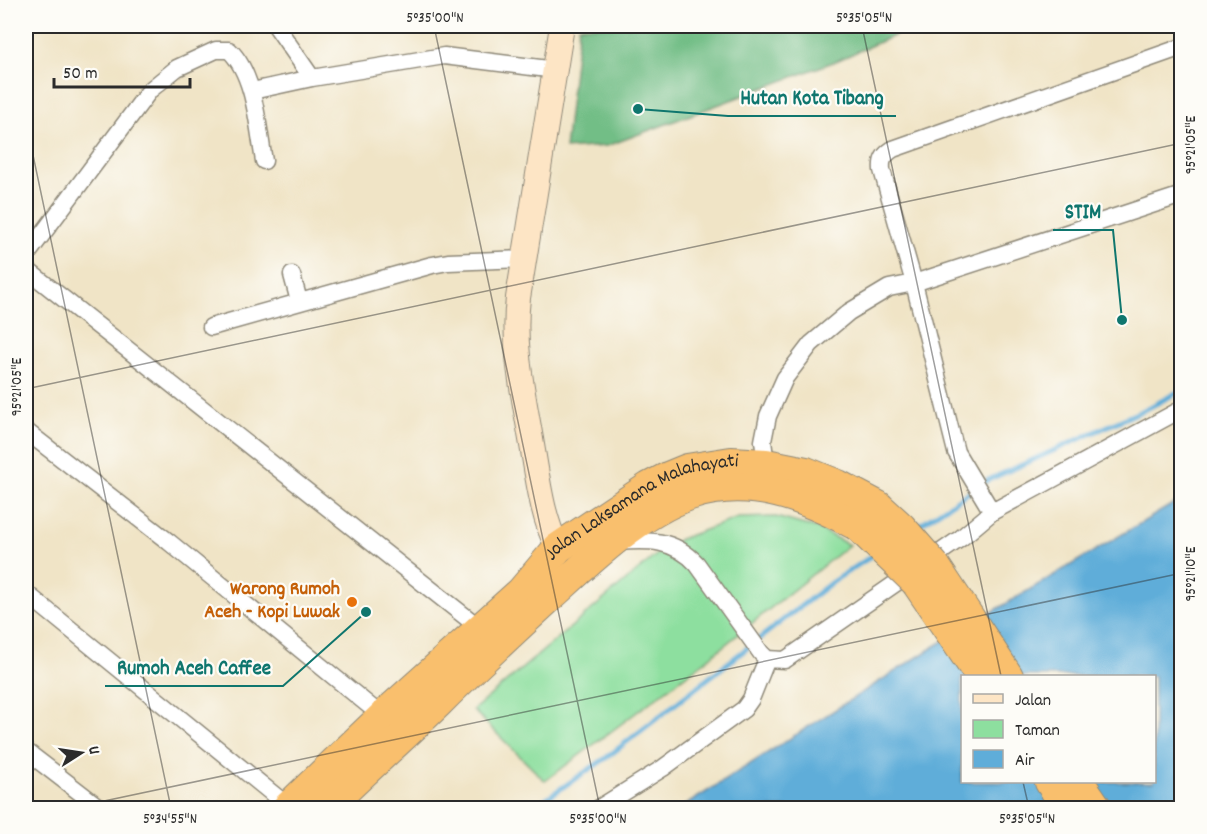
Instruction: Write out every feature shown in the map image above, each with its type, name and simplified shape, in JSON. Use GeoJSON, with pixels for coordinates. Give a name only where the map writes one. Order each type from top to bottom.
{"type":"FeatureCollection","features":[{"type":"Feature","properties":{"kind":"highway","name":"Jalan Laksamana Malahayati"},"geometry":{"type":"LineString","coordinates":[[327,808],[393,726],[481,629],[521,592],[558,548],[649,487],[687,470],[731,462],[766,464],[806,472],[838,485],[926,574],[967,636],[1007,675]]}},
{"type":"Feature","properties":{"kind":"highway","name":"Jalan Laksamana Malahayati"},"geometry":{"type":"LineString","coordinates":[[288,808],[393,726],[578,571],[660,509],[689,495],[731,488],[770,489],[821,506],[868,516]]}},
{"type":"Feature","properties":{"kind":"highway","name":"Jalan Laksamana Malahayati"},"geometry":{"type":"LineString","coordinates":[[967,636],[980,675]]}},
{"type":"Feature","properties":{"kind":"highway"},"geometry":{"type":"LineString","coordinates":[[1051,783],[1067,808]]}},
{"type":"Feature","properties":{"kind":"highway"},"geometry":{"type":"LineString","coordinates":[[1080,783],[1097,808]]}},
{"type":"Feature","properties":{"kind":"street"},"geometry":{"type":"LineString","coordinates":[[276,26],[312,78]]}},
{"type":"Feature","properties":{"kind":"street"},"geometry":{"type":"LineString","coordinates":[[558,548],[552,537],[542,498],[523,396],[516,327],[562,26]]}},
{"type":"Feature","properties":{"kind":"street"},"geometry":{"type":"LineString","coordinates":[[992,512],[984,495],[956,452],[914,282],[882,170],[884,155],[902,146],[1182,47]]}},
{"type":"Feature","properties":{"kind":"street"},"geometry":{"type":"LineString","coordinates":[[26,256],[150,90],[177,68],[216,50],[224,49],[235,56],[252,91],[264,162]]}},
{"type":"Feature","properties":{"kind":"street"},"geometry":{"type":"LineString","coordinates":[[252,91],[312,78],[444,56],[556,70]]}},
{"type":"Feature","properties":{"kind":"street"},"geometry":{"type":"LineString","coordinates":[[766,464],[762,441],[768,416],[785,378],[810,344],[849,312],[889,288],[914,282],[1182,195]]}},
{"type":"Feature","properties":{"kind":"street"},"geometry":{"type":"LineString","coordinates":[[211,327],[448,262],[525,259]]}},
{"type":"Feature","properties":{"kind":"street"},"geometry":{"type":"LineString","coordinates":[[26,270],[481,629]]}},
{"type":"Feature","properties":{"kind":"street"},"geometry":{"type":"LineString","coordinates":[[291,275],[299,301]]}},
{"type":"Feature","properties":{"kind":"street"},"geometry":{"type":"LineString","coordinates":[[613,543],[642,541],[679,548],[697,564],[764,656],[785,660],[961,538],[992,512],[1182,409]]}},
{"type":"Feature","properties":{"kind":"street"},"geometry":{"type":"LineString","coordinates":[[26,431],[169,542],[393,726]]}},
{"type":"Feature","properties":{"kind":"street"},"geometry":{"type":"LineString","coordinates":[[26,593],[288,808]]}},
{"type":"Feature","properties":{"kind":"street"},"geometry":{"type":"LineString","coordinates":[[599,808],[663,768],[744,709],[755,690],[764,656]]}},
{"type":"Feature","properties":{"kind":"street"},"geometry":{"type":"LineString","coordinates":[[26,751],[100,808]]}},
{"type":"Feature","properties":{"kind":"green space"},"geometry":{"type":"Polygon","coordinates":[[[579,26],[916,26],[836,61],[607,146],[565,149],[579,26]]]}},
{"type":"Feature","properties":{"kind":"green space"},"geometry":{"type":"Polygon","coordinates":[[[776,517],[819,529],[849,545],[705,661],[545,781],[473,710],[656,555],[680,539],[738,518],[776,517]]]}},
{"type":"Feature","properties":{"kind":"water"},"geometry":{"type":"Polygon","coordinates":[[[1181,499],[1181,808],[681,808],[927,651],[1181,499]]]}},
{"type":"Feature","properties":{"kind":"waterway"},"geometry":{"type":"LineString","coordinates":[[913,529],[986,481],[1148,408],[1182,390]]}},
{"type":"Feature","properties":{"kind":"waterway"},"geometry":{"type":"LineString","coordinates":[[532,808],[606,758],[832,582],[875,554]]}},
{"type":"Feature","properties":{"kind":"place","name":"Hutan Kota Tibang"},"geometry":{"type":"Point","coordinates":[638,109]}},
{"type":"Feature","properties":{"kind":"place","name":"STIM"},"geometry":{"type":"Point","coordinates":[1122,320]}},
{"type":"Feature","properties":{"kind":"place","name":"Warong Rumoh Aceh - Kopi Luwak"},"geometry":{"type":"Point","coordinates":[352,602]}},
{"type":"Feature","properties":{"kind":"place","name":"Rumoh Aceh Caffee"},"geometry":{"type":"Point","coordinates":[366,612]}}]}
